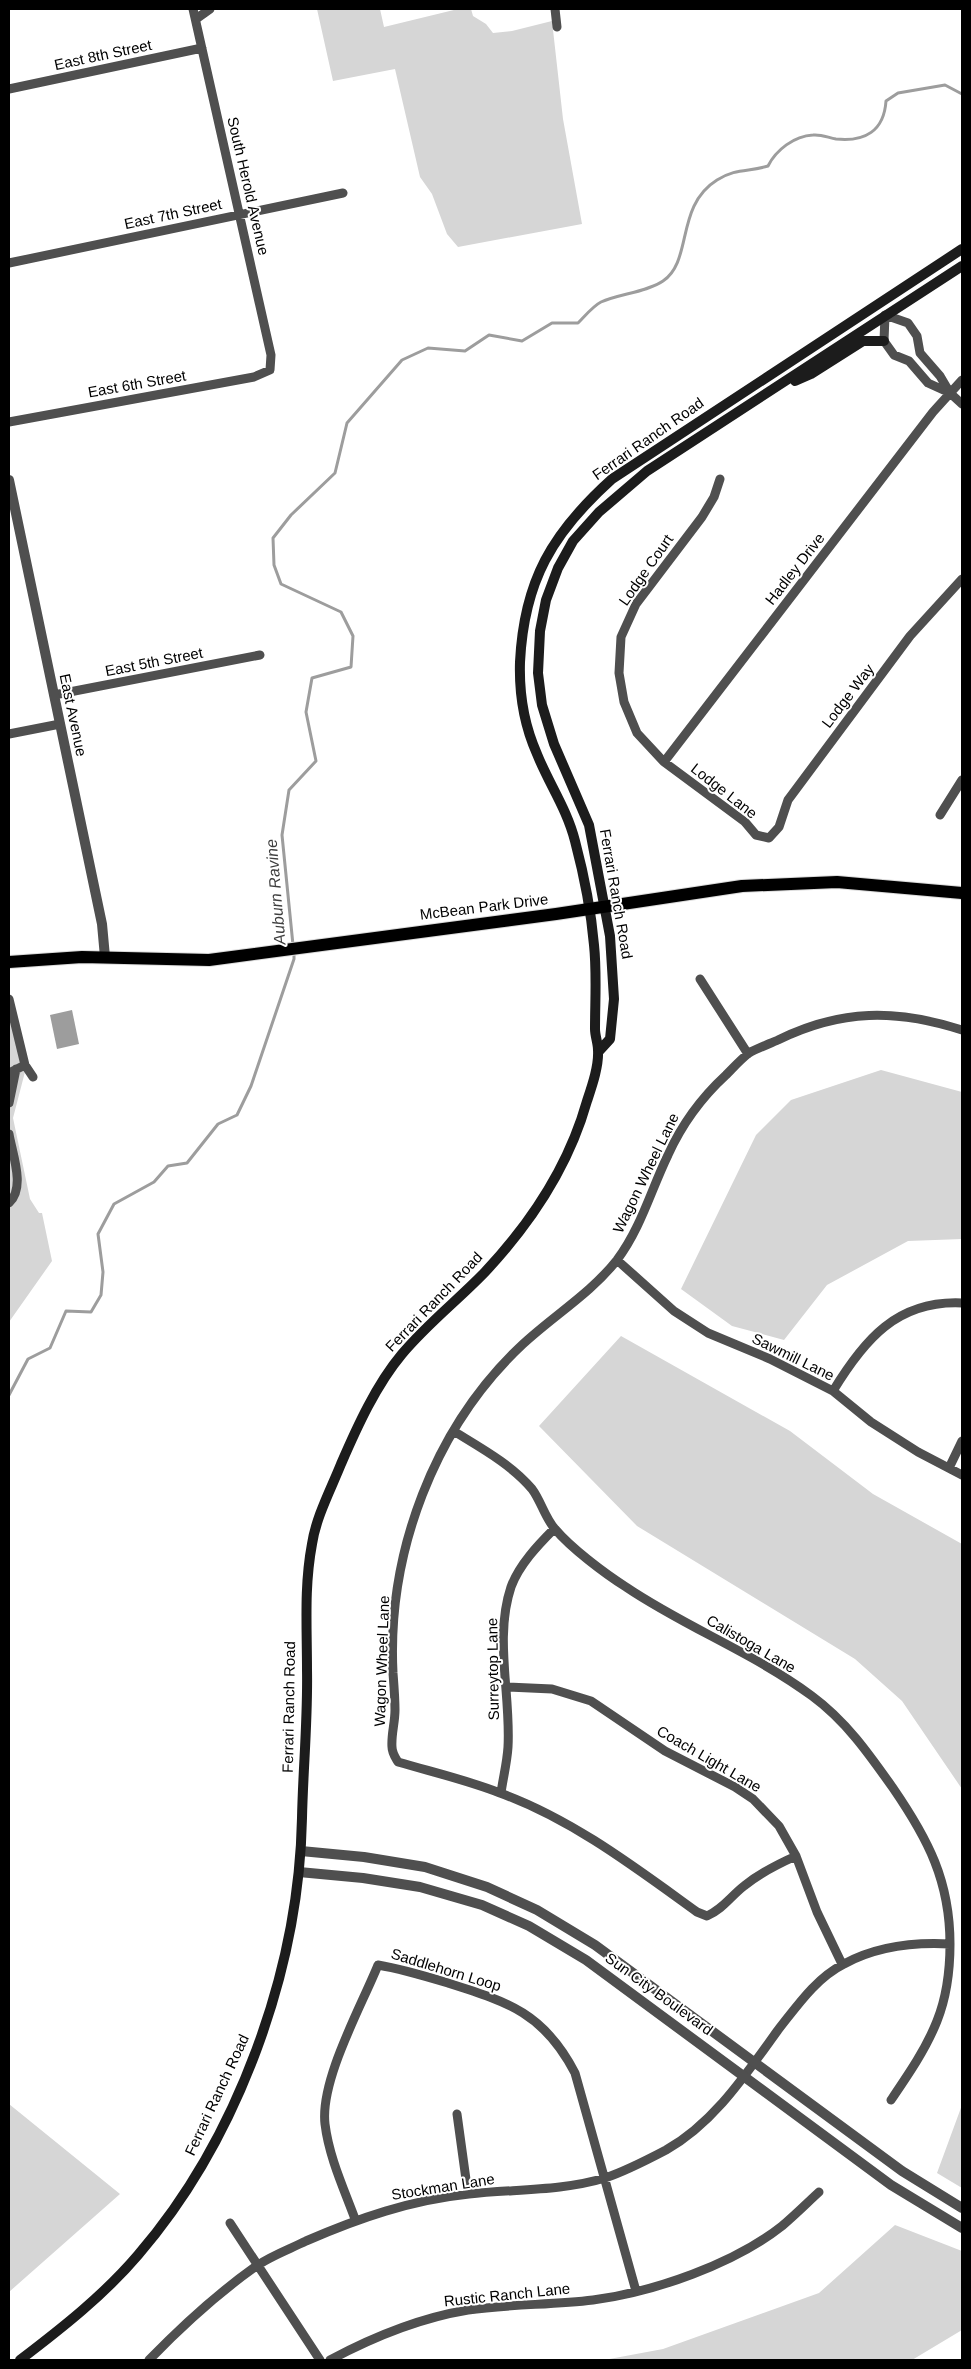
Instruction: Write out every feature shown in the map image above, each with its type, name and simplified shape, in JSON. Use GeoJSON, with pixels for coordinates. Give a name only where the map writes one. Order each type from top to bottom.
{"type":"FeatureCollection","features":[{"type":"Feature","properties":{"kind":"main road","name":"Ferrari Ranch Road"},"geometry":{"type":"LineString","coordinates":[[20,2360],[64,2326],[138,2256],[173,2210],[199,2170],[246,2076],[268,2018],[289,1934],[299,1872],[307,1672],[304,1605],[312,1538],[342,1463],[368,1407],[401,1355],[503,1251],[543,1197],[568,1155],[583,1116],[598,1051],[595,1037],[594,943],[581,863],[572,830],[562,803],[536,753],[522,710],[520,676],[522,630],[530,592],[544,560],[588,501],[612,480],[962,249]]}},
{"type":"Feature","properties":{"kind":"main road","name":"Ferrari Ranch Road"},"geometry":{"type":"LineString","coordinates":[[598,1051],[610,1039],[614,999],[612,952],[605,907],[588,825],[554,744],[542,705],[538,673],[540,631],[546,600],[558,568],[573,541],[599,512],[647,471],[962,266]]}},
{"type":"Feature","properties":{"kind":"main road"},"geometry":{"type":"LineString","coordinates":[[877,304],[885,316]]}},
{"type":"Feature","properties":{"kind":"main road"},"geometry":{"type":"LineString","coordinates":[[756,400],[811,374],[863,341],[884,341]]}},
{"type":"Feature","properties":{"kind":"main road","name":"McBean Park Drive"},"geometry":{"type":"LineString","coordinates":[[9,962],[62,957],[209,960],[605,907],[742,886],[837,882],[962,893]]}},
{"type":"Feature","properties":{"kind":"street","name":"South Herold Avenue"},"geometry":{"type":"LineString","coordinates":[[193,9],[271,356],[270,370]]}},
{"type":"Feature","properties":{"kind":"street"},"geometry":{"type":"LineString","coordinates":[[196,19],[210,9]]}},
{"type":"Feature","properties":{"kind":"street"},"geometry":{"type":"LineString","coordinates":[[555,9],[557,27]]}},
{"type":"Feature","properties":{"kind":"street","name":"East 8th Street"},"geometry":{"type":"LineString","coordinates":[[9,90],[202,48]]}},
{"type":"Feature","properties":{"kind":"street","name":"East 7th Street"},"geometry":{"type":"LineString","coordinates":[[9,263],[343,193]]}},
{"type":"Feature","properties":{"kind":"street"},"geometry":{"type":"LineString","coordinates":[[950,393],[928,383],[909,361],[894,355],[884,341],[885,316],[908,323],[917,336],[920,352],[940,376],[950,393],[962,404]]}},
{"type":"Feature","properties":{"kind":"street"},"geometry":{"type":"LineString","coordinates":[[909,361],[920,352]]}},
{"type":"Feature","properties":{"kind":"street","name":"East 6th Street"},"geometry":{"type":"LineString","coordinates":[[9,422],[254,377],[270,370]]}},
{"type":"Feature","properties":{"kind":"street","name":"Hadley Drive"},"geometry":{"type":"LineString","coordinates":[[664,762],[933,412],[962,380]]}},
{"type":"Feature","properties":{"kind":"street","name":"Lodge Court"},"geometry":{"type":"LineString","coordinates":[[664,762],[637,733],[624,702],[619,673],[622,637],[636,604],[702,517],[714,497],[720,479]]}},
{"type":"Feature","properties":{"kind":"street","name":"East Avenue"},"geometry":{"type":"LineString","coordinates":[[9,480],[11,506],[54,695],[102,924],[105,957]]}},
{"type":"Feature","properties":{"kind":"street","name":"Lodge Way"},"geometry":{"type":"LineString","coordinates":[[769,838],[779,827],[788,800],[898,652],[962,579]]}},
{"type":"Feature","properties":{"kind":"street","name":"East 5th Street"},"geometry":{"type":"LineString","coordinates":[[54,695],[260,655]]}},
{"type":"Feature","properties":{"kind":"street"},"geometry":{"type":"LineString","coordinates":[[9,734],[60,724]]}},
{"type":"Feature","properties":{"kind":"street","name":"Lodge Lane"},"geometry":{"type":"LineString","coordinates":[[664,762],[745,822],[756,835],[769,838]]}},
{"type":"Feature","properties":{"kind":"street"},"geometry":{"type":"LineString","coordinates":[[940,815],[962,780]]}},
{"type":"Feature","properties":{"kind":"street"},"geometry":{"type":"LineString","coordinates":[[700,979],[748,1054]]}},
{"type":"Feature","properties":{"kind":"street"},"geometry":{"type":"LineString","coordinates":[[9,999],[17,1069],[9,1103]]}},
{"type":"Feature","properties":{"kind":"street","name":"Wagon Wheel Lane"},"geometry":{"type":"LineString","coordinates":[[796,1856],[768,1869],[743,1887],[717,1912],[707,1916],[697,1912],[632,1864],[577,1830],[501,1793],[398,1762],[392,1749],[395,1709],[393,1667],[394,1614],[402,1564],[416,1509],[437,1461],[471,1402],[523,1344],[572,1304],[616,1260],[643,1214],[666,1158],[684,1123],[708,1091],[748,1054],[805,1027],[844,1016],[908,1017],[941,1023],[962,1030]]}},
{"type":"Feature","properties":{"kind":"street"},"geometry":{"type":"LineString","coordinates":[[17,1069],[33,1077]]}},
{"type":"Feature","properties":{"kind":"street"},"geometry":{"type":"LineString","coordinates":[[9,1134],[17,1179],[14,1198],[9,1203]]}},
{"type":"Feature","properties":{"kind":"street","name":"Sawmill Lane"},"geometry":{"type":"LineString","coordinates":[[616,1260],[674,1311],[708,1334],[770,1359],[832,1391],[871,1422],[918,1452],[962,1475]]}},
{"type":"Feature","properties":{"kind":"street"},"geometry":{"type":"LineString","coordinates":[[832,1391],[850,1363],[876,1332],[904,1313],[942,1302],[962,1303]]}},
{"type":"Feature","properties":{"kind":"street","name":"Calistoga Lane"},"geometry":{"type":"LineString","coordinates":[[455,1432],[492,1454],[532,1490],[554,1529],[626,1588],[779,1674],[811,1695],[849,1729],[894,1789],[929,1846],[946,1896],[950,1966],[946,1990],[937,2020],[912,2069],[891,2100]]}},
{"type":"Feature","properties":{"kind":"street"},"geometry":{"type":"LineString","coordinates":[[949,1468],[962,1441]]}},
{"type":"Feature","properties":{"kind":"street","name":"Surreytop Lane"},"geometry":{"type":"LineString","coordinates":[[501,1793],[508,1748],[506,1610],[512,1585],[532,1552],[554,1529]]}},
{"type":"Feature","properties":{"kind":"street","name":"Coach Light Lane"},"geometry":{"type":"LineString","coordinates":[[506,1687],[552,1689],[591,1701],[665,1751],[735,1787],[752,1799],[780,1826],[796,1856],[818,1912],[842,1964]]}},
{"type":"Feature","properties":{"kind":"street","name":"Sun City Boulevard"},"geometry":{"type":"LineString","coordinates":[[301,1851],[364,1857],[425,1867],[512,1898],[537,1910],[595,1945],[891,2185],[962,2228]]}},
{"type":"Feature","properties":{"kind":"street","name":"Sun City Boulevard"},"geometry":{"type":"LineString","coordinates":[[299,1872],[362,1878],[420,1887],[482,1905],[529,1926],[586,1960],[902,2172],[962,2208]]}},
{"type":"Feature","properties":{"kind":"street","name":"Stockman Lane"},"geometry":{"type":"LineString","coordinates":[[149,2360],[208,2304],[258,2265],[355,2219],[387,2210],[468,2194],[533,2188],[606,2178],[662,2152],[693,2131],[728,2097],[797,2005],[823,1978],[842,1964],[868,1953],[892,1946],[926,1943],[950,1944]]}},
{"type":"Feature","properties":{"kind":"street","name":"Saddlehorn Loop"},"geometry":{"type":"LineString","coordinates":[[355,2219],[329,2143],[325,2122],[326,2100],[330,2079],[378,1964],[495,1998],[532,2018],[549,2034],[564,2053],[574,2073],[606,2178]]}},
{"type":"Feature","properties":{"kind":"street"},"geometry":{"type":"LineString","coordinates":[[457,2114],[468,2194]]}},
{"type":"Feature","properties":{"kind":"street"},"geometry":{"type":"LineString","coordinates":[[606,2178],[636,2290]]}},
{"type":"Feature","properties":{"kind":"street","name":"Rustic Ranch Lane"},"geometry":{"type":"LineString","coordinates":[[330,2360],[396,2329],[435,2317],[468,2310],[594,2300],[689,2274],[742,2251],[781,2226],[819,2192]]}},
{"type":"Feature","properties":{"kind":"street"},"geometry":{"type":"LineString","coordinates":[[230,2223],[320,2360]]}},
{"type":"Feature","properties":{"kind":"shaded area"},"geometry":{"type":"Polygon","coordinates":[[[317,9],[380,9],[384,27],[458,9],[471,9],[473,16],[486,24],[493,33],[512,31],[552,21],[563,119],[582,224],[458,247],[447,234],[432,194],[420,177],[395,69],[333,81],[317,9]]]}},
{"type":"Feature","properties":{"kind":"shaded area"},"geometry":{"type":"Polygon","coordinates":[[[9,998],[26,1068],[13,1118],[30,1199],[39,1213],[42,1213],[52,1261],[9,1322],[9,998]]]}},
{"type":"Feature","properties":{"kind":"shaded area"},"geometry":{"type":"Polygon","coordinates":[[[72,1010],[79,1044],[57,1049],[50,1015],[72,1010]]]}},
{"type":"Feature","properties":{"kind":"shaded area"},"geometry":{"type":"Polygon","coordinates":[[[881,1070],[962,1092],[962,1239],[908,1241],[827,1285],[784,1340],[732,1326],[681,1289],[756,1135],[791,1100],[881,1070]]]}},
{"type":"Feature","properties":{"kind":"shaded area"},"geometry":{"type":"Polygon","coordinates":[[[621,1336],[790,1431],[873,1494],[962,1544],[962,1789],[902,1701],[855,1659],[637,1526],[539,1426],[621,1336]]]}},
{"type":"Feature","properties":{"kind":"shaded area"},"geometry":{"type":"Polygon","coordinates":[[[9,2104],[120,2194],[9,2292],[9,2104]]]}},
{"type":"Feature","properties":{"kind":"shaded area"},"geometry":{"type":"Polygon","coordinates":[[[962,2105],[962,2188],[937,2173],[962,2105]]]}},
{"type":"Feature","properties":{"kind":"shaded area"},"geometry":{"type":"Polygon","coordinates":[[[895,2225],[962,2251],[962,2330],[912,2360],[604,2360],[663,2349],[819,2293],[895,2225]]]}},
{"type":"Feature","properties":{"kind":"waterway","name":"Auburn Ravine"},"geometry":{"type":"LineString","coordinates":[[293,945],[282,835],[289,790],[316,761],[306,712],[312,678],[351,667],[353,636],[341,612],[281,584],[274,565],[273,538],[291,515],[335,473],[347,423],[402,360],[428,348],[465,351],[489,335],[522,341],[552,323],[578,323],[601,302],[649,288],[663,281],[672,272],[678,260],[689,218],[695,204],[704,191],[724,176],[768,166],[781,149],[799,138],[819,135],[836,139],[856,139],[864,136],[877,127],[886,101],[898,93],[945,85],[962,94]]}},
{"type":"Feature","properties":{"kind":"waterway","name":"Auburn Ravine"},"geometry":{"type":"LineString","coordinates":[[9,1395],[28,1359],[50,1348],[66,1311],[91,1312],[101,1295],[103,1272],[98,1234],[114,1204],[154,1182],[168,1166],[187,1163],[218,1124],[237,1115],[251,1086],[294,959],[294,952]]}}]}
